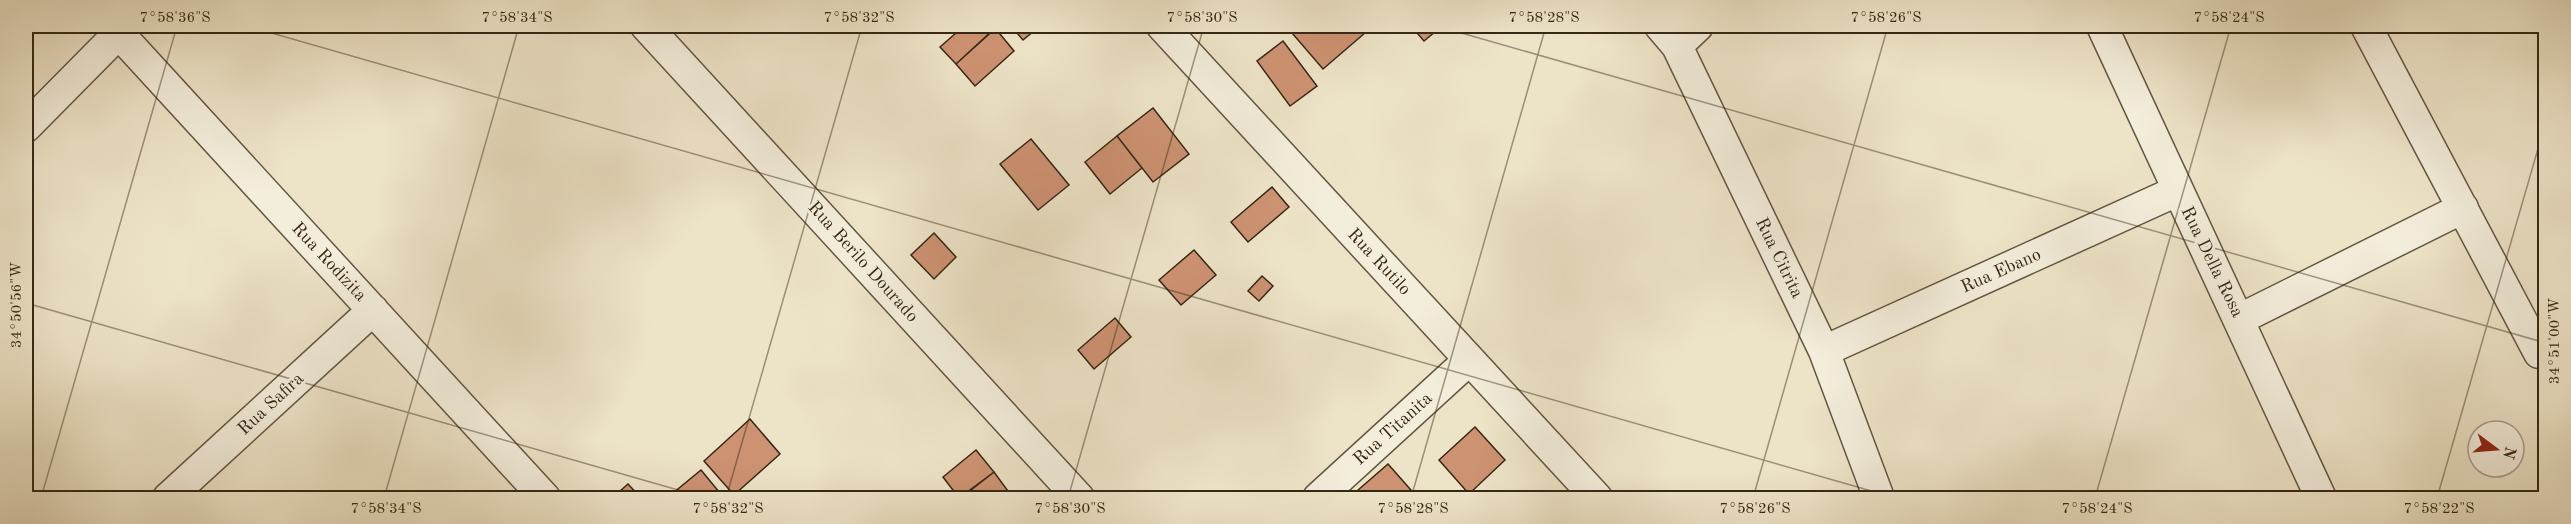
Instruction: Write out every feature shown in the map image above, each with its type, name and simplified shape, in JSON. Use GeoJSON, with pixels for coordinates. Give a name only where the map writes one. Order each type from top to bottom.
{"type":"FeatureCollection","features":[{"type":"Feature","properties":{"kind":"street","name":"Rua Berilo Dourado"},"geometry":{"type":"LineString","coordinates":[[646,26],[1079,498]]}},
{"type":"Feature","properties":{"kind":"street","name":"Rua Rutilo"},"geometry":{"type":"LineString","coordinates":[[1162,26],[1597,498]]}},
{"type":"Feature","properties":{"kind":"street"},"geometry":{"type":"LineString","coordinates":[[1668,36],[1698,26]]}},
{"type":"Feature","properties":{"kind":"street","name":"Rua Della Rosa"},"geometry":{"type":"LineString","coordinates":[[2102,26],[2177,191],[2240,319],[2321,498]]}},
{"type":"Feature","properties":{"kind":"street"},"geometry":{"type":"LineString","coordinates":[[2366,26],[2539,353]]}},
{"type":"Feature","properties":{"kind":"street"},"geometry":{"type":"LineString","coordinates":[[26,126],[116,29]]}},
{"type":"Feature","properties":{"kind":"street","name":"Rua Rodizita"},"geometry":{"type":"LineString","coordinates":[[116,29],[545,498]]}},
{"type":"Feature","properties":{"kind":"street","name":"Rua Citrita"},"geometry":{"type":"LineString","coordinates":[[1668,36],[1824,351],[1879,498]]}},
{"type":"Feature","properties":{"kind":"street","name":"Rua Ebano"},"geometry":{"type":"LineString","coordinates":[[1824,351],[2177,191]]}},
{"type":"Feature","properties":{"kind":"street"},"geometry":{"type":"LineString","coordinates":[[2240,319],[2463,207]]}},
{"type":"Feature","properties":{"kind":"street","name":"Rua Safira"},"geometry":{"type":"LineString","coordinates":[[168,498],[373,310]]}},
{"type":"Feature","properties":{"kind":"street","name":"Rua Titanita"},"geometry":{"type":"LineString","coordinates":[[1318,498],[1469,360]]}},
{"type":"Feature","properties":{"kind":"building"},"geometry":{"type":"Polygon","coordinates":[[[964,26],[998,26],[956,64],[940,47],[964,26]]]}},
{"type":"Feature","properties":{"kind":"building"},"geometry":{"type":"Polygon","coordinates":[[[1011,26],[1040,26],[1023,40],[1011,26]]]}},
{"type":"Feature","properties":{"kind":"building"},"geometry":{"type":"Polygon","coordinates":[[[1286,26],[1373,26],[1323,69],[1286,26]]]}},
{"type":"Feature","properties":{"kind":"building"},"geometry":{"type":"Polygon","coordinates":[[[1411,26],[1442,26],[1424,41],[1411,26]]]}},
{"type":"Feature","properties":{"kind":"building"},"geometry":{"type":"Polygon","coordinates":[[[995,28],[1014,51],[975,86],[956,64],[995,28]]]}},
{"type":"Feature","properties":{"kind":"building"},"geometry":{"type":"Polygon","coordinates":[[[1283,41],[1317,86],[1290,106],[1257,61],[1283,41]]]}},
{"type":"Feature","properties":{"kind":"building"},"geometry":{"type":"Polygon","coordinates":[[[1153,108],[1189,154],[1153,182],[1117,136],[1153,108]]]}},
{"type":"Feature","properties":{"kind":"building"},"geometry":{"type":"Polygon","coordinates":[[[1117,136],[1142,168],[1110,194],[1085,162],[1117,136]]]}},
{"type":"Feature","properties":{"kind":"building"},"geometry":{"type":"Polygon","coordinates":[[[1031,139],[1069,185],[1038,210],[1000,164],[1031,139]]]}},
{"type":"Feature","properties":{"kind":"building"},"geometry":{"type":"Polygon","coordinates":[[[1272,187],[1289,207],[1248,242],[1231,222],[1272,187]]]}},
{"type":"Feature","properties":{"kind":"building"},"geometry":{"type":"Polygon","coordinates":[[[934,233],[956,257],[934,279],[911,255],[934,233]]]}},
{"type":"Feature","properties":{"kind":"building"},"geometry":{"type":"Polygon","coordinates":[[[1194,250],[1216,275],[1181,305],[1159,280],[1194,250]]]}},
{"type":"Feature","properties":{"kind":"building"},"geometry":{"type":"Polygon","coordinates":[[[1262,276],[1273,286],[1259,301],[1248,291],[1262,276]]]}},
{"type":"Feature","properties":{"kind":"building"},"geometry":{"type":"Polygon","coordinates":[[[1115,318],[1131,337],[1094,369],[1078,350],[1115,318]]]}},
{"type":"Feature","properties":{"kind":"building"},"geometry":{"type":"Polygon","coordinates":[[[750,419],[780,454],[734,495],[704,461],[750,419]]]}},
{"type":"Feature","properties":{"kind":"building"},"geometry":{"type":"Polygon","coordinates":[[[1475,427],[1505,460],[1469,494],[1439,460],[1475,427]]]}},
{"type":"Feature","properties":{"kind":"building"},"geometry":{"type":"Polygon","coordinates":[[[976,450],[994,472],[959,498],[943,477],[976,450]]]}},
{"type":"Feature","properties":{"kind":"building"},"geometry":{"type":"Polygon","coordinates":[[[1388,464],[1418,498],[1350,497],[1388,464]]]}},
{"type":"Feature","properties":{"kind":"building"},"geometry":{"type":"Polygon","coordinates":[[[701,470],[724,498],[667,498],[701,470]]]}},
{"type":"Feature","properties":{"kind":"building"},"geometry":{"type":"Polygon","coordinates":[[[994,472],[1013,498],[961,498],[994,472]]]}},
{"type":"Feature","properties":{"kind":"building"},"geometry":{"type":"Polygon","coordinates":[[[628,484],[641,498],[612,498],[628,484]]]}}]}
